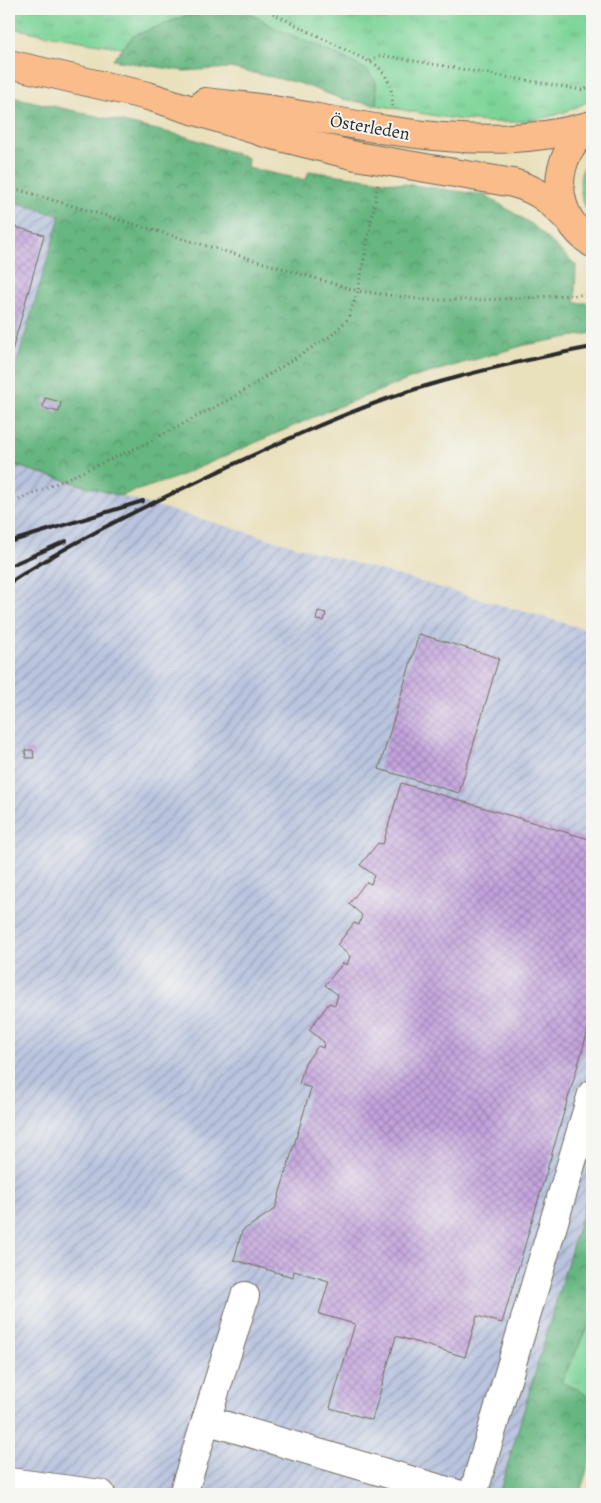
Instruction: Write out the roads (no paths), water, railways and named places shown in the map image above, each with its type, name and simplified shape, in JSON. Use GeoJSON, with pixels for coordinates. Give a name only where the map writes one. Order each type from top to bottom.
{"type":"FeatureCollection","features":[{"type":"Feature","properties":{"kind":"main road","name":"Österleden"},"geometry":{"type":"LineString","coordinates":[[9,64],[148,96],[268,134],[338,151],[513,183],[540,193],[566,217],[581,236],[592,244]]}},
{"type":"Feature","properties":{"kind":"main road","name":"Österleden"},"geometry":{"type":"LineString","coordinates":[[148,96],[270,109],[406,134],[447,139],[498,139],[557,135],[592,127]]}},
{"type":"Feature","properties":{"kind":"main road"},"geometry":{"type":"LineString","coordinates":[[566,217],[560,199],[559,181],[563,162],[572,146],[592,127]]}},
{"type":"Feature","properties":{"kind":"lane"},"geometry":{"type":"LineString","coordinates":[[473,1494],[592,1094]]}},
{"type":"Feature","properties":{"kind":"lane"},"geometry":{"type":"LineString","coordinates":[[183,1494],[245,1296]]}},
{"type":"Feature","properties":{"kind":"lane"},"geometry":{"type":"LineString","coordinates":[[206,1420],[457,1494]]}},
{"type":"Feature","properties":{"kind":"lane"},"geometry":{"type":"LineString","coordinates":[[9,1482],[102,1494]]}},
{"type":"Feature","properties":{"kind":"railway"},"geometry":{"type":"LineString","coordinates":[[9,583],[76,543],[168,495],[304,432],[361,408],[440,382],[505,365],[592,347]]}},
{"type":"Feature","properties":{"kind":"railway"},"geometry":{"type":"LineString","coordinates":[[9,542],[143,501]]}},
{"type":"Feature","properties":{"kind":"railway"},"geometry":{"type":"LineString","coordinates":[[9,566],[66,541]]}}]}
